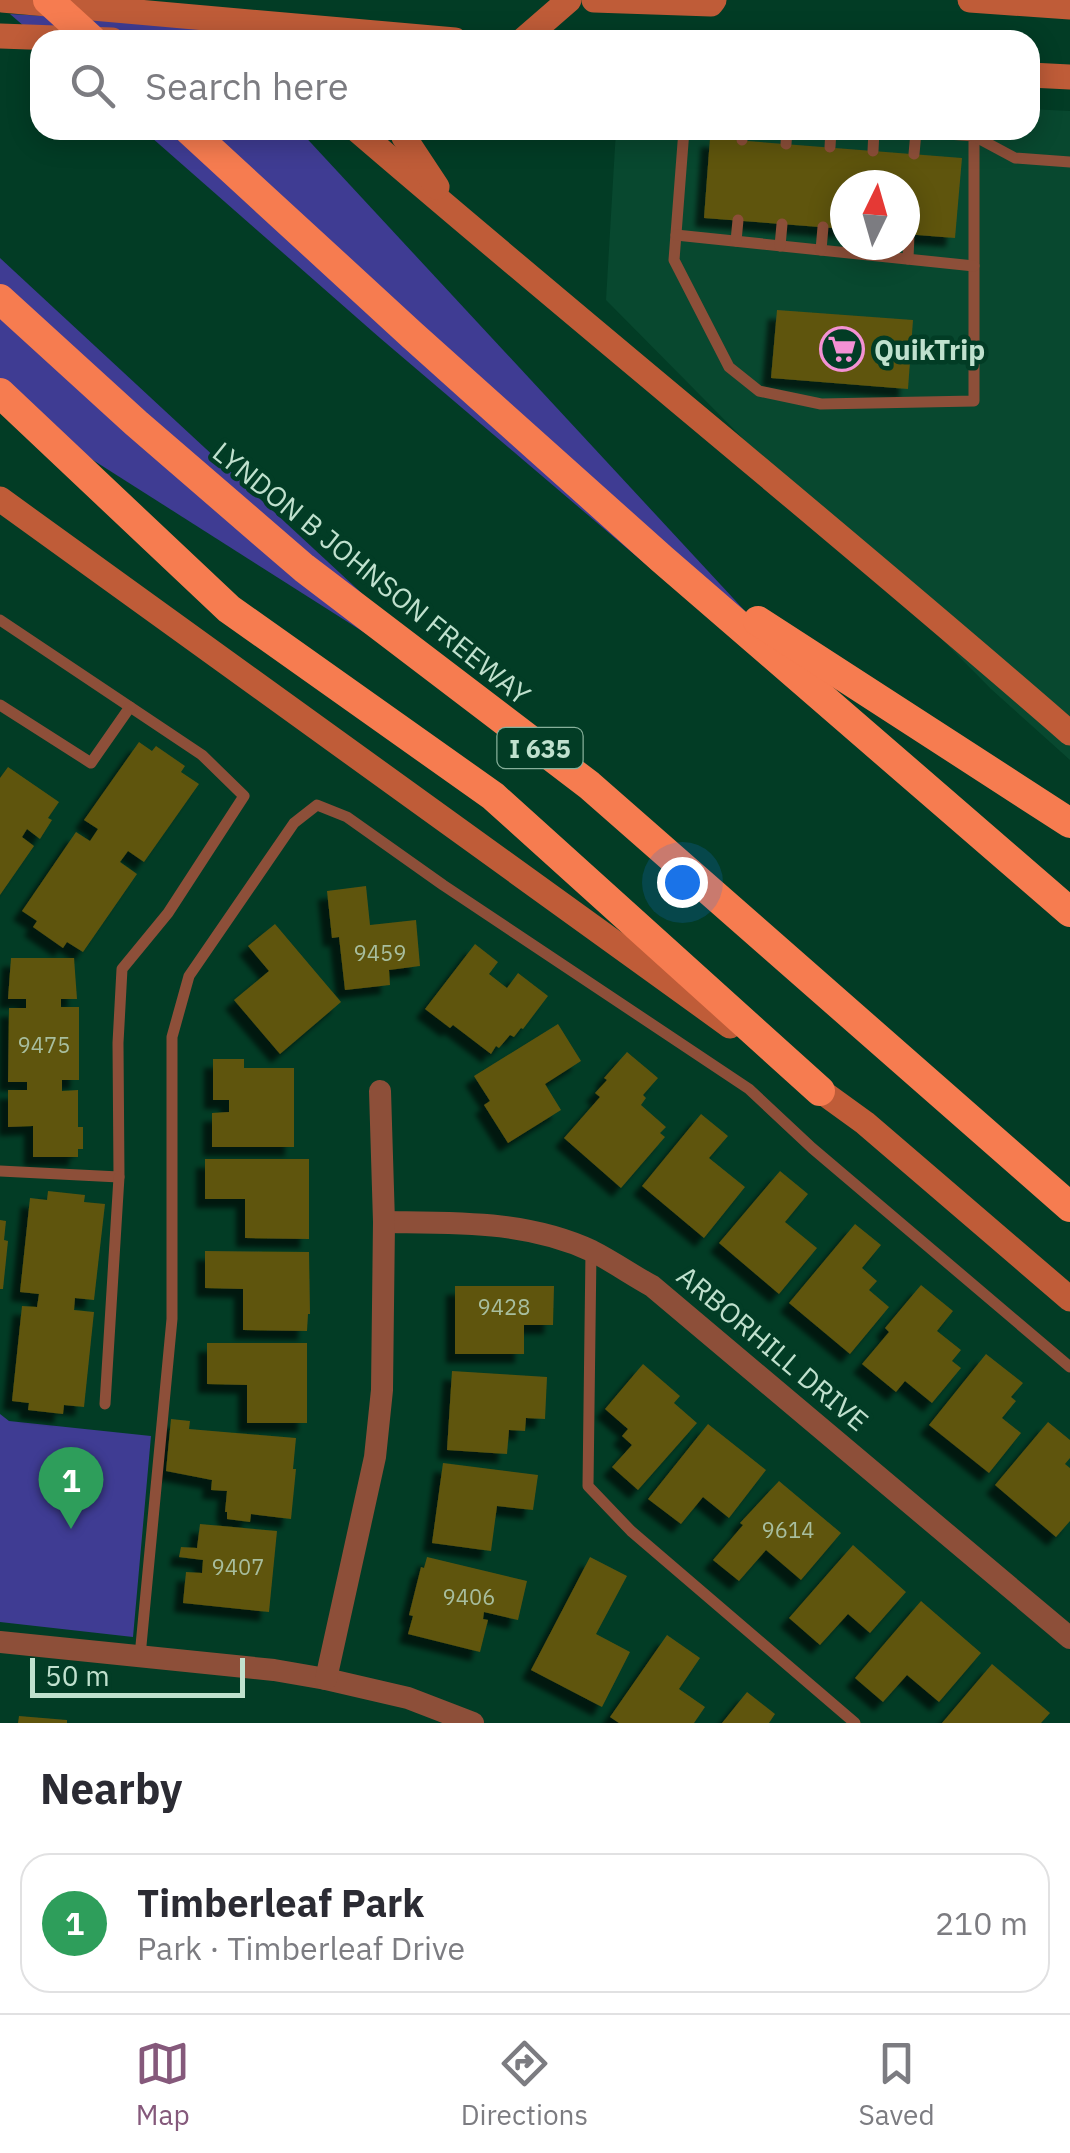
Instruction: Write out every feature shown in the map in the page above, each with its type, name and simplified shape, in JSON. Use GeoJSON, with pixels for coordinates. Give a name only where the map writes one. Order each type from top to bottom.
{"type":"FeatureCollection","features":[{"type":"Feature","properties":{"kind":"highway"},"geometry":{"type":"LineString","coordinates":[[48,0],[81,30]]}},
{"type":"Feature","properties":{"kind":"highway"},"geometry":{"type":"LineString","coordinates":[[200,140],[662,559],[1070,912]]}},
{"type":"Feature","properties":{"kind":"highway","name":"LYNDON B JOHNSON FREEWAY"},"geometry":{"type":"LineString","coordinates":[[0,299],[136,424],[304,568],[589,785],[1070,1207]]}},
{"type":"Feature","properties":{"kind":"highway"},"geometry":{"type":"LineString","coordinates":[[0,394],[229,610],[493,796],[820,1090]]}},
{"type":"Feature","properties":{"kind":"highway"},"geometry":{"type":"LineString","coordinates":[[662,559],[1070,823]]}},
{"type":"Feature","properties":{"kind":"main road"},"geometry":{"type":"LineString","coordinates":[[2,0],[334,30]]}},
{"type":"Feature","properties":{"kind":"main road"},"geometry":{"type":"LineString","coordinates":[[210,0],[241,30]]}},
{"type":"Feature","properties":{"kind":"main road"},"geometry":{"type":"LineString","coordinates":[[534,30],[569,0]]}},
{"type":"Feature","properties":{"kind":"main road"},"geometry":{"type":"LineString","coordinates":[[594,0],[696,4],[710,4],[714,0]]}},
{"type":"Feature","properties":{"kind":"main road"},"geometry":{"type":"LineString","coordinates":[[970,0],[1070,7]]}},
{"type":"Feature","properties":{"kind":"main road"},"geometry":{"type":"LineString","coordinates":[[0,36],[30,37]]}},
{"type":"Feature","properties":{"kind":"main road"},"geometry":{"type":"LineString","coordinates":[[1040,76],[1070,77]]}},
{"type":"Feature","properties":{"kind":"main road"},"geometry":{"type":"LineString","coordinates":[[369,140],[868,558],[1070,733]]}},
{"type":"Feature","properties":{"kind":"main road"},"geometry":{"type":"LineString","coordinates":[[406,140],[457,216]]}},
{"type":"Feature","properties":{"kind":"main road"},"geometry":{"type":"LineString","coordinates":[[0,499],[865,1123],[1070,1299]]}},
{"type":"Feature","properties":{"kind":"street"},"geometry":{"type":"LineString","coordinates":[[326,1678],[375,1457],[382,1390],[384,1222],[380,1092]]}},
{"type":"Feature","properties":{"kind":"street","name":"ARBORHILL DRIVE"},"geometry":{"type":"LineString","coordinates":[[384,1222],[491,1224],[554,1238],[591,1251],[652,1286],[1070,1638]]}},
{"type":"Feature","properties":{"kind":"street"},"geometry":{"type":"LineString","coordinates":[[0,1642],[326,1678],[408,1698],[473,1723]]}},
{"type":"Feature","properties":{"kind":"lane"},"geometry":{"type":"LineString","coordinates":[[683,140],[674,260],[729,367],[760,392],[821,404],[974,401],[974,140]]}},
{"type":"Feature","properties":{"kind":"lane"},"geometry":{"type":"LineString","coordinates":[[830,140],[830,147]]}},
{"type":"Feature","properties":{"kind":"lane"},"geometry":{"type":"LineString","coordinates":[[873,151],[874,140]]}},
{"type":"Feature","properties":{"kind":"lane"},"geometry":{"type":"LineString","coordinates":[[914,154],[915,140]]}},
{"type":"Feature","properties":{"kind":"lane"},"geometry":{"type":"LineString","coordinates":[[985,140],[1015,158],[1070,162]]}},
{"type":"Feature","properties":{"kind":"lane"},"geometry":{"type":"LineString","coordinates":[[736,241],[738,220]]}},
{"type":"Feature","properties":{"kind":"lane"},"geometry":{"type":"LineString","coordinates":[[780,246],[782,224]]}},
{"type":"Feature","properties":{"kind":"lane"},"geometry":{"type":"LineString","coordinates":[[821,250],[823,227]]}},
{"type":"Feature","properties":{"kind":"lane"},"geometry":{"type":"LineString","coordinates":[[676,235],[830,250]]}},
{"type":"Feature","properties":{"kind":"lane"},"geometry":{"type":"LineString","coordinates":[[917,260],[974,266]]}},
{"type":"Feature","properties":{"kind":"lane"},"geometry":{"type":"LineString","coordinates":[[0,620],[202,755],[244,796],[168,913],[122,969],[119,1177],[106,1404]]}},
{"type":"Feature","properties":{"kind":"lane"},"geometry":{"type":"LineString","coordinates":[[0,705],[91,763],[130,706]]}},
{"type":"Feature","properties":{"kind":"lane"},"geometry":{"type":"LineString","coordinates":[[140,1656],[172,1319],[172,1037],[189,976],[294,823],[317,805],[347,817],[749,1088],[812,1148],[1070,1367]]}},
{"type":"Feature","properties":{"kind":"lane"},"geometry":{"type":"LineString","coordinates":[[0,1172],[119,1177]]}},
{"type":"Feature","properties":{"kind":"lane"},"geometry":{"type":"LineString","coordinates":[[591,1251],[588,1486],[631,1531],[855,1723]]}},
{"type":"Feature","properties":{"kind":"shaded area"},"geometry":{"type":"Polygon","coordinates":[[[10,14],[201,25],[206,30],[30,30],[10,14]]]}},
{"type":"Feature","properties":{"kind":"shaded area"},"geometry":{"type":"Polygon","coordinates":[[[1040,110],[1070,111],[1070,760],[991,689],[606,300],[615,140],[1040,140],[1040,110]]]}},
{"type":"Feature","properties":{"kind":"shaded area"},"geometry":{"type":"Polygon","coordinates":[[[154,140],[308,140],[912,791],[380,338],[154,140]]]}},
{"type":"Feature","properties":{"kind":"shaded area"},"geometry":{"type":"Polygon","coordinates":[[[0,258],[491,713],[0,401],[0,258]]]}},
{"type":"Feature","properties":{"kind":"shaded area"},"geometry":{"type":"Polygon","coordinates":[[[0,1414],[9,1421],[151,1436],[133,1637],[0,1622],[0,1414]]]}},
{"type":"Feature","properties":{"kind":"building"},"geometry":{"type":"Polygon","coordinates":[[[710,140],[962,158],[955,238],[920,235],[920,170],[830,170],[830,228],[704,218],[710,140]]]}},
{"type":"Feature","properties":{"kind":"building","name":"QuikTrip"},"geometry":{"type":"Polygon","coordinates":[[[777,310],[913,320],[908,389],[771,378],[777,310]]]}},
{"type":"Feature","properties":{"kind":"building"},"geometry":{"type":"Polygon","coordinates":[[[139,742],[152,751],[156,746],[185,766],[181,772],[199,784],[144,862],[128,851],[120,862],[137,874],[83,952],[67,942],[63,948],[33,927],[37,921],[22,911],[76,832],[90,841],[98,829],[84,820],[139,742]]]}},
{"type":"Feature","properties":{"kind":"building"},"geometry":{"type":"Polygon","coordinates":[[[8,767],[59,802],[40,839],[27,829],[22,837],[34,846],[0,895],[0,778],[8,767]]]}},
{"type":"Feature","properties":{"kind":"building"},"geometry":{"type":"Polygon","coordinates":[[[366,886],[370,925],[416,920],[420,966],[389,970],[390,985],[345,990],[339,937],[332,938],[327,891],[366,886]]]}},
{"type":"Feature","properties":{"kind":"building"},"geometry":{"type":"Polygon","coordinates":[[[275,924],[341,1002],[280,1054],[234,1000],[269,971],[248,946],[275,924]]]}},
{"type":"Feature","properties":{"kind":"building"},"geometry":{"type":"Polygon","coordinates":[[[475,944],[498,962],[489,974],[507,988],[518,973],[548,996],[523,1029],[514,1037],[510,1035],[491,1054],[425,1009],[475,944]]]}},
{"type":"Feature","properties":{"kind":"building"},"geometry":{"type":"Polygon","coordinates":[[[11,958],[74,958],[77,999],[61,999],[61,1007],[79,1007],[79,1080],[62,1080],[62,1091],[78,1090],[78,1127],[83,1127],[83,1149],[78,1149],[78,1157],[33,1157],[33,1126],[8,1127],[8,1090],[27,1090],[27,1082],[8,1082],[9,1008],[26,1008],[26,999],[8,999],[11,958]]]}},
{"type":"Feature","properties":{"kind":"building"},"geometry":{"type":"Polygon","coordinates":[[[558,1024],[581,1061],[545,1084],[561,1110],[508,1143],[484,1105],[490,1101],[474,1076],[558,1024]]]}},
{"type":"Feature","properties":{"kind":"building"},"geometry":{"type":"Polygon","coordinates":[[[627,1052],[658,1078],[643,1095],[646,1098],[641,1105],[666,1127],[660,1133],[665,1137],[621,1188],[564,1138],[600,1097],[595,1093],[607,1080],[604,1078],[627,1052]]]}},
{"type":"Feature","properties":{"kind":"building"},"geometry":{"type":"Polygon","coordinates":[[[213,1059],[244,1059],[244,1068],[294,1068],[294,1147],[212,1147],[212,1113],[229,1112],[229,1100],[213,1100],[213,1059]]]}},
{"type":"Feature","properties":{"kind":"building"},"geometry":{"type":"Polygon","coordinates":[[[701,1114],[728,1136],[709,1158],[745,1187],[704,1238],[642,1186],[701,1114]]]}},
{"type":"Feature","properties":{"kind":"building"},"geometry":{"type":"Polygon","coordinates":[[[205,1159],[309,1159],[309,1239],[245,1238],[245,1199],[205,1199],[205,1159]]]}},
{"type":"Feature","properties":{"kind":"building"},"geometry":{"type":"Polygon","coordinates":[[[780,1171],[808,1194],[785,1222],[817,1248],[779,1294],[719,1243],[780,1171]]]}},
{"type":"Feature","properties":{"kind":"building"},"geometry":{"type":"Polygon","coordinates":[[[48,1191],[85,1195],[84,1202],[105,1204],[94,1300],[75,1298],[74,1310],[94,1312],[84,1407],[64,1405],[63,1414],[28,1410],[29,1403],[12,1401],[22,1306],[37,1307],[39,1294],[20,1292],[30,1198],[47,1200],[48,1191]]]}},
{"type":"Feature","properties":{"kind":"building"},"geometry":{"type":"Polygon","coordinates":[[[0,1220],[6,1221],[4,1240],[8,1241],[3,1289],[0,1289],[0,1220]]]}},
{"type":"Feature","properties":{"kind":"building"},"geometry":{"type":"Polygon","coordinates":[[[855,1224],[881,1245],[862,1268],[877,1281],[869,1290],[889,1307],[850,1354],[789,1303],[855,1224]]]}},
{"type":"Feature","properties":{"kind":"building"},"geometry":{"type":"Polygon","coordinates":[[[205,1251],[309,1252],[307,1331],[243,1330],[243,1289],[205,1288],[205,1251]]]}},
{"type":"Feature","properties":{"kind":"building"},"geometry":{"type":"Polygon","coordinates":[[[921,1285],[953,1311],[937,1331],[961,1350],[952,1361],[961,1368],[932,1403],[905,1381],[896,1392],[862,1364],[889,1332],[885,1328],[921,1285]]]}},
{"type":"Feature","properties":{"kind":"building"},"geometry":{"type":"Polygon","coordinates":[[[455,1286],[554,1286],[553,1325],[524,1325],[524,1354],[455,1354],[455,1286]]]}},
{"type":"Feature","properties":{"kind":"building"},"geometry":{"type":"Polygon","coordinates":[[[207,1343],[307,1343],[307,1423],[247,1423],[247,1385],[207,1384],[207,1343]]]}},
{"type":"Feature","properties":{"kind":"building"},"geometry":{"type":"Polygon","coordinates":[[[986,1354],[1023,1383],[1011,1397],[1016,1401],[1002,1418],[1021,1433],[989,1473],[929,1425],[986,1354]]]}},
{"type":"Feature","properties":{"kind":"building"},"geometry":{"type":"Polygon","coordinates":[[[643,1364],[680,1396],[674,1403],[697,1423],[638,1490],[612,1467],[632,1445],[622,1436],[628,1429],[605,1409],[643,1364]]]}},
{"type":"Feature","properties":{"kind":"building"},"geometry":{"type":"Polygon","coordinates":[[[452,1371],[547,1377],[545,1419],[526,1418],[525,1431],[509,1430],[507,1454],[447,1450],[452,1371]]]}},
{"type":"Feature","properties":{"kind":"building"},"geometry":{"type":"Polygon","coordinates":[[[171,1419],[190,1421],[189,1429],[296,1438],[291,1519],[251,1514],[250,1522],[227,1519],[227,1491],[211,1490],[212,1480],[166,1471],[171,1419]]]}},
{"type":"Feature","properties":{"kind":"building"},"geometry":{"type":"Polygon","coordinates":[[[1048,1422],[1070,1440],[1070,1458],[1065,1464],[1070,1468],[1070,1521],[1056,1537],[995,1485],[1048,1422]]]}},
{"type":"Feature","properties":{"kind":"building"},"geometry":{"type":"Polygon","coordinates":[[[708,1424],[766,1470],[729,1518],[703,1497],[681,1524],[648,1499],[708,1424]]]}},
{"type":"Feature","properties":{"kind":"building"},"geometry":{"type":"Polygon","coordinates":[[[443,1463],[538,1475],[533,1510],[497,1506],[491,1551],[432,1543],[443,1463]]]}},
{"type":"Feature","properties":{"kind":"building"},"geometry":{"type":"Polygon","coordinates":[[[779,1481],[841,1533],[801,1580],[766,1550],[739,1581],[713,1560],[743,1525],[740,1523],[779,1481]]]}},
{"type":"Feature","properties":{"kind":"building"},"geometry":{"type":"Polygon","coordinates":[[[200,1524],[277,1531],[269,1612],[183,1603],[186,1572],[202,1573],[203,1560],[179,1557],[181,1547],[197,1548],[200,1524]]]}},
{"type":"Feature","properties":{"kind":"building"},"geometry":{"type":"Polygon","coordinates":[[[853,1545],[906,1592],[870,1633],[848,1614],[820,1645],[789,1618],[853,1545]]]}},
{"type":"Feature","properties":{"kind":"building"},"geometry":{"type":"Polygon","coordinates":[[[427,1557],[527,1581],[518,1620],[484,1612],[483,1619],[488,1620],[480,1652],[408,1634],[413,1616],[409,1615],[427,1557]]]}},
{"type":"Feature","properties":{"kind":"building"},"geometry":{"type":"Polygon","coordinates":[[[590,1557],[627,1576],[596,1634],[630,1652],[602,1707],[531,1670],[590,1557]]]}},
{"type":"Feature","properties":{"kind":"building"},"geometry":{"type":"Polygon","coordinates":[[[921,1601],[981,1653],[939,1702],[907,1675],[883,1702],[855,1678],[921,1601]]]}},
{"type":"Feature","properties":{"kind":"building"},"geometry":{"type":"Polygon","coordinates":[[[667,1635],[700,1658],[679,1689],[705,1707],[694,1723],[619,1723],[610,1717],[667,1635]]]}},
{"type":"Feature","properties":{"kind":"building"},"geometry":{"type":"Polygon","coordinates":[[[992,1664],[1050,1713],[1041,1723],[942,1723],[992,1664]]]}},
{"type":"Feature","properties":{"kind":"building"},"geometry":{"type":"Polygon","coordinates":[[[747,1692],[775,1714],[769,1723],[722,1723],[747,1692]]]}},
{"type":"Feature","properties":{"kind":"building"},"geometry":{"type":"Polygon","coordinates":[[[19,1716],[67,1720],[67,1723],[18,1723],[19,1716]]]}},
{"type":"Feature","properties":{"kind":"place","name":"QuikTrip"},"geometry":{"type":"Point","coordinates":[842,349]}},
{"type":"Feature","properties":{"kind":"place","name":"Timberleaf Park"},"geometry":{"type":"Point","coordinates":[71,1529]}}]}
